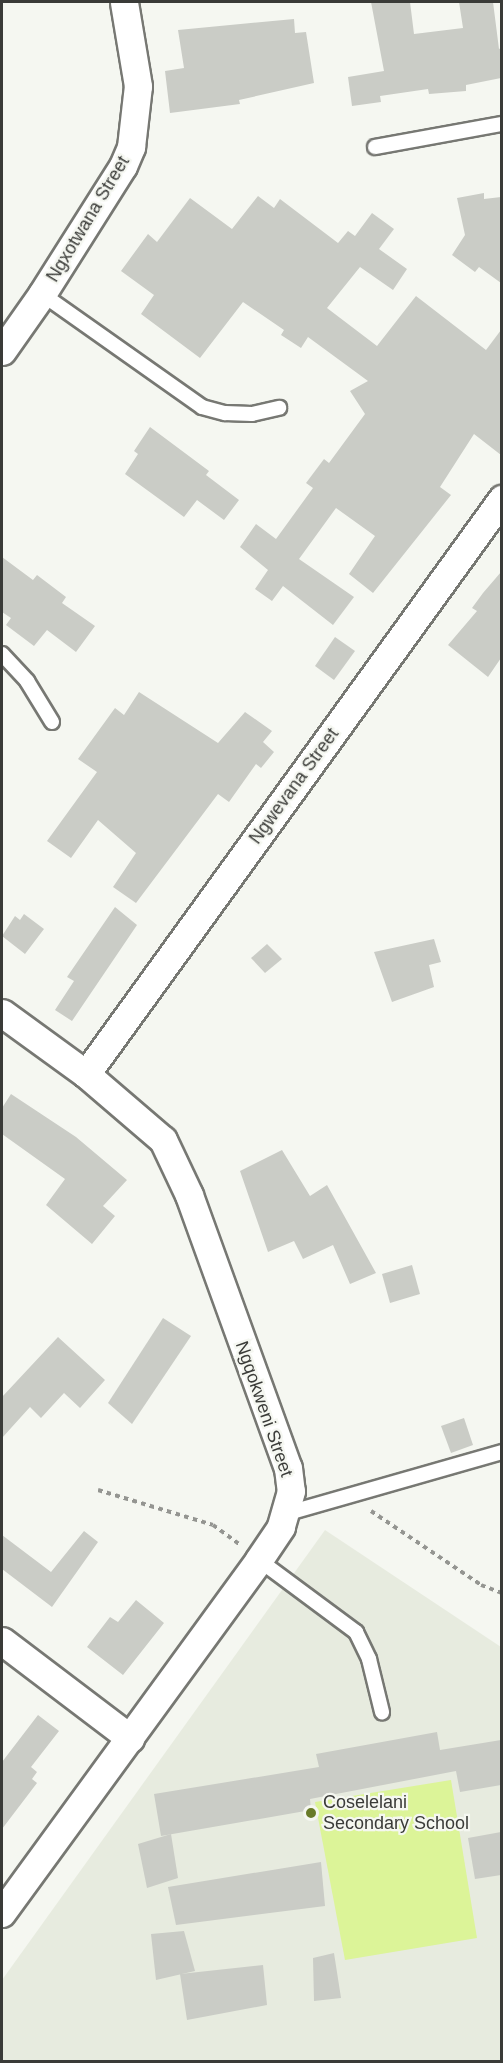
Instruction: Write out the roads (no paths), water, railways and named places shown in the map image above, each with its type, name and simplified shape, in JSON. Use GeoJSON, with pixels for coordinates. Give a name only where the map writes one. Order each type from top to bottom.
{"type":"FeatureCollection","features":[{"type":"Feature","properties":{"kind":"street","name":"Ngxotwana Street"},"geometry":{"type":"LineString","coordinates":[[2,351],[42,294],[123,166],[131,147],[138,86],[124,2]]}},
{"type":"Feature","properties":{"kind":"street","name":"Ngwevana Street"},"geometry":{"type":"LineString","coordinates":[[86,1074],[501,500]]}},
{"type":"Feature","properties":{"kind":"street","name":"Ngqokweni Street"},"geometry":{"type":"LineString","coordinates":[[2,1013],[86,1074],[163,1140],[178,1167],[288,1468],[288,1513]]}},
{"type":"Feature","properties":{"kind":"street"},"geometry":{"type":"LineString","coordinates":[[2,1913],[259,1560],[288,1513]]}},
{"type":"Feature","properties":{"kind":"street"},"geometry":{"type":"LineString","coordinates":[[2,1641],[130,1738]]}},
{"type":"Feature","properties":{"kind":"lane"},"geometry":{"type":"LineString","coordinates":[[375,147],[501,124]]}},
{"type":"Feature","properties":{"kind":"lane"},"geometry":{"type":"LineString","coordinates":[[42,294],[202,406],[225,413],[252,414],[279,408]]}},
{"type":"Feature","properties":{"kind":"lane"},"geometry":{"type":"LineString","coordinates":[[2,654],[27,681],[52,722]]}},
{"type":"Feature","properties":{"kind":"lane"},"geometry":{"type":"LineString","coordinates":[[288,1513],[501,1452]]}},
{"type":"Feature","properties":{"kind":"lane"},"geometry":{"type":"LineString","coordinates":[[259,1560],[356,1632],[369,1659],[382,1712]]}},
{"type":"Feature","properties":{"kind":"place","name":"Coselelani Secondary School"},"geometry":{"type":"Point","coordinates":[311,1813]}}]}
